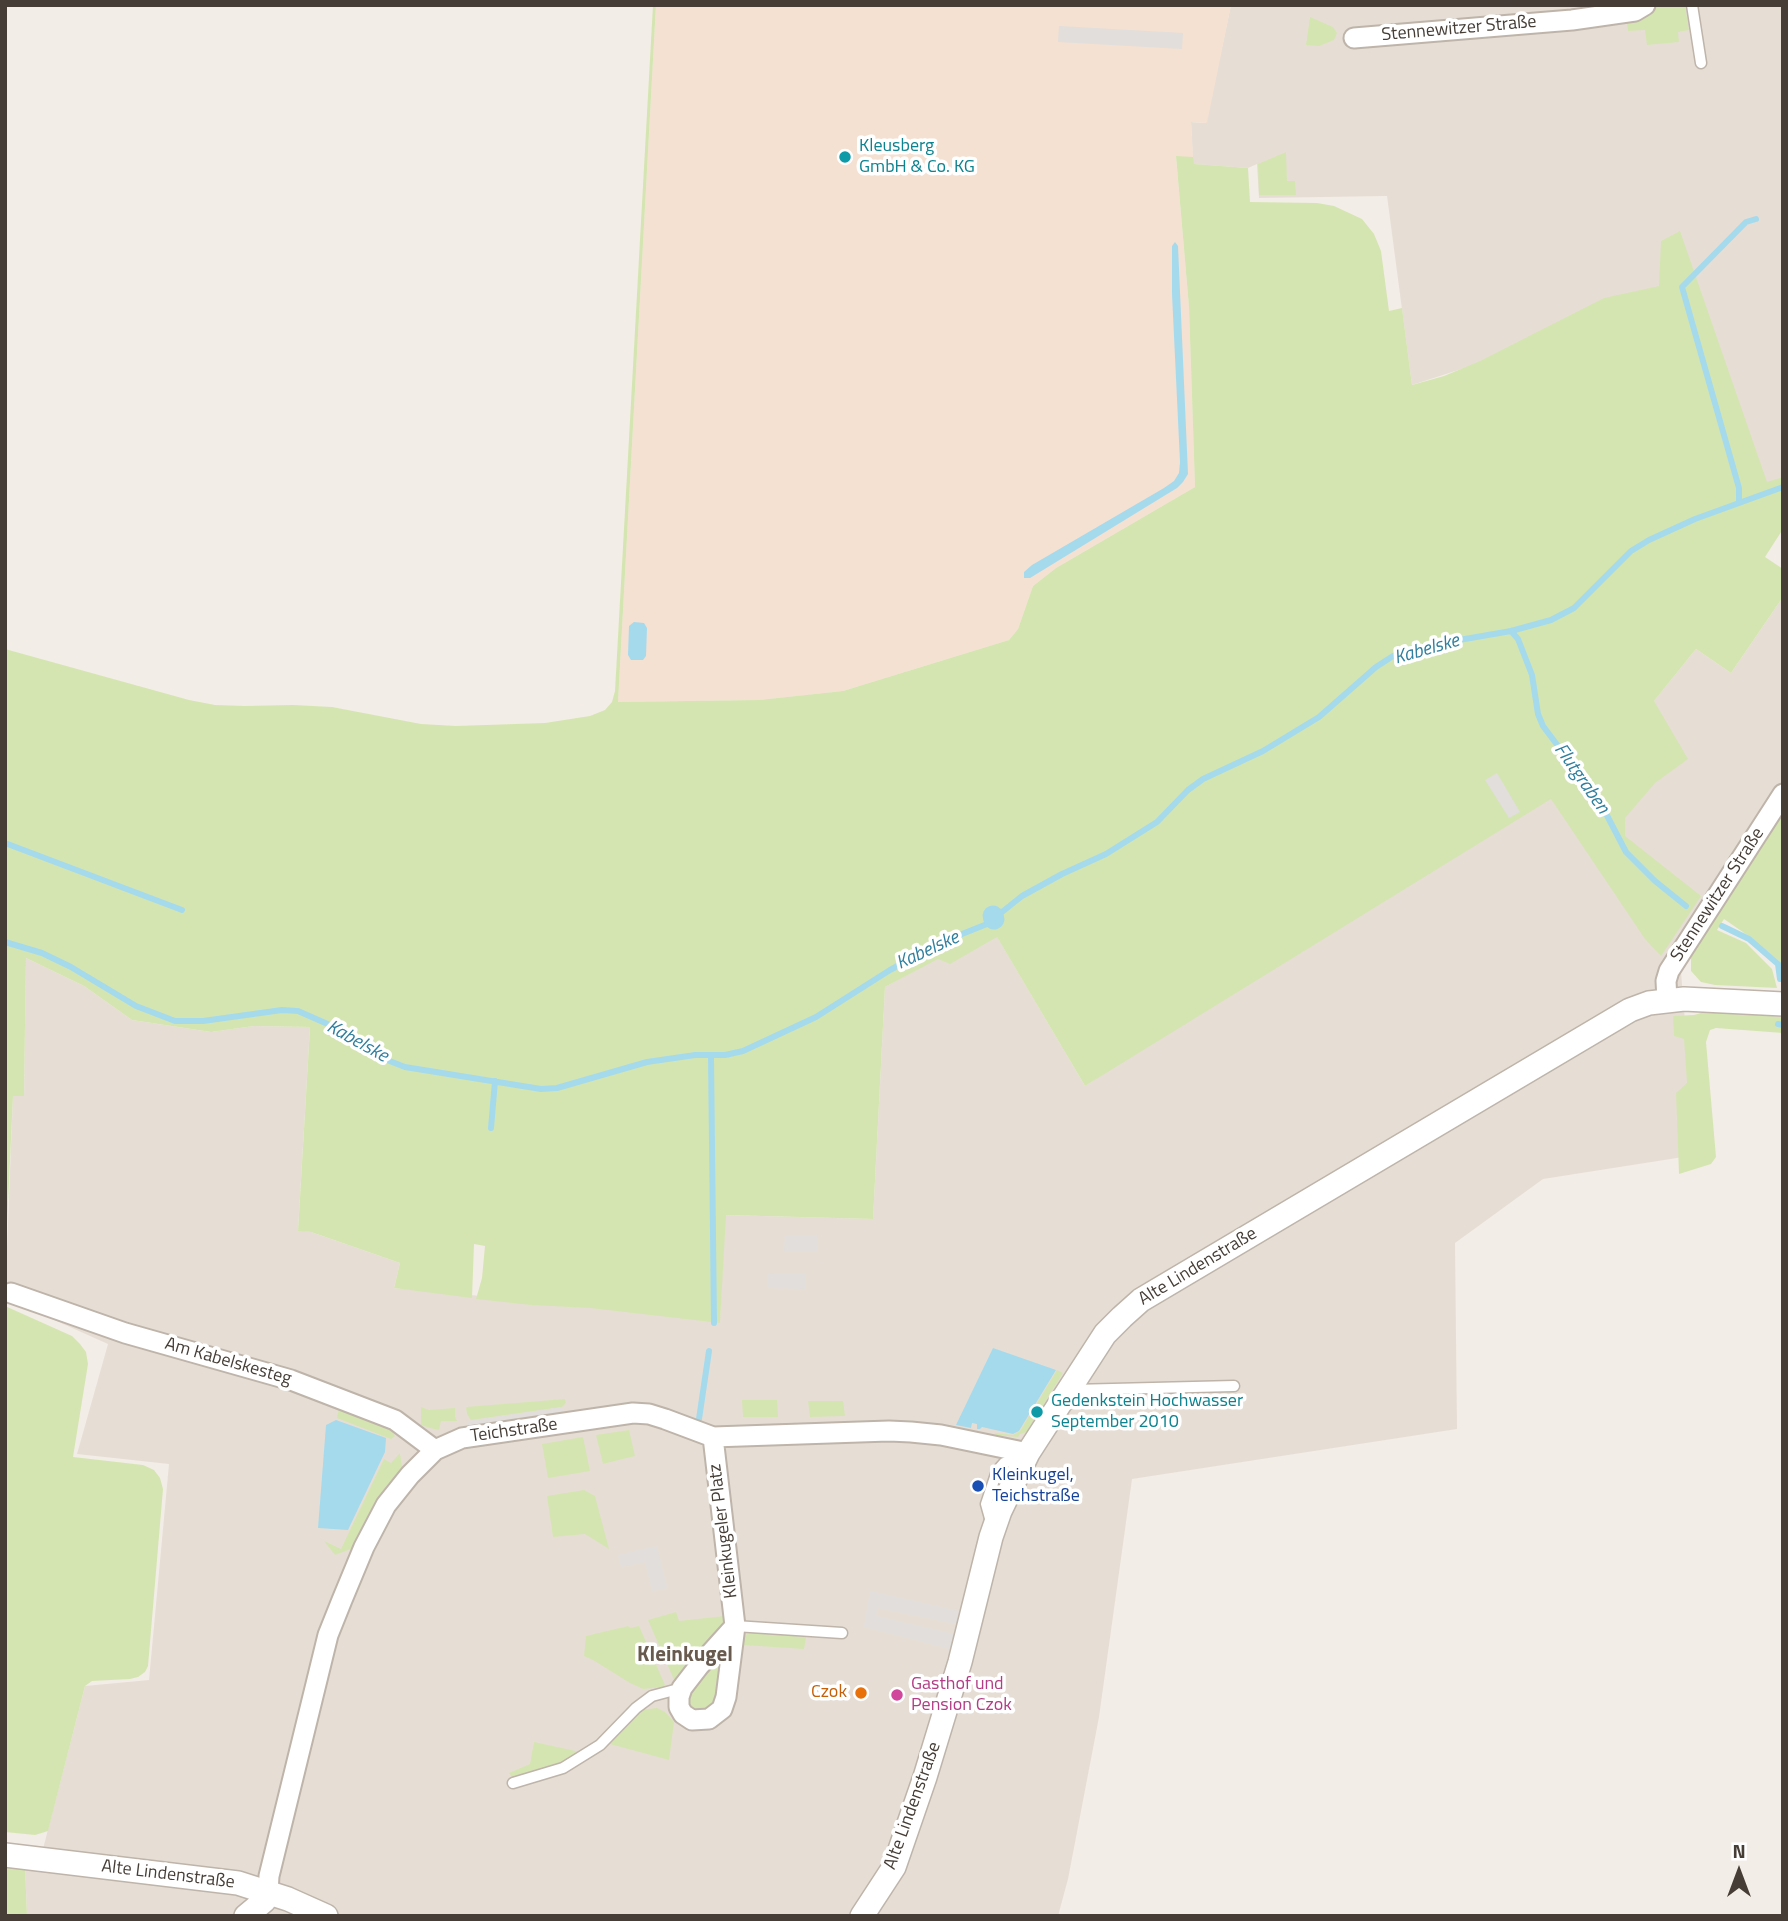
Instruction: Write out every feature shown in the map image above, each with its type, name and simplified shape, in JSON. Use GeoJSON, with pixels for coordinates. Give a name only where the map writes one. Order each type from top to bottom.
{"type":"FeatureCollection","features":[{"type":"Feature","properties":{"kind":"street","name":"Stennewitzer Straße"},"geometry":{"type":"LineString","coordinates":[[1354,38],[1572,20],[1635,11],[1645,5]]}},
{"type":"Feature","properties":{"kind":"street","name":"Stennewitzer Straße"},"geometry":{"type":"LineString","coordinates":[[1667,1000],[1665,990],[1669,971],[1783,794]]}},
{"type":"Feature","properties":{"kind":"street","name":"Alte Lindenstraße"},"geometry":{"type":"LineString","coordinates":[[862,1916],[894,1867],[925,1777],[960,1662],[1000,1511],[1028,1453],[1105,1334],[1141,1300],[1630,1010],[1667,1000],[1701,999],[1783,1004]]}},
{"type":"Feature","properties":{"kind":"street","name":"Am Kabelskesteg"},"geometry":{"type":"LineString","coordinates":[[8,1291],[125,1333],[291,1380],[395,1420],[435,1450]]}},
{"type":"Feature","properties":{"kind":"street","name":"Teichstraße"},"geometry":{"type":"LineString","coordinates":[[268,1892],[269,1876],[328,1635],[386,1505],[435,1450],[462,1438],[633,1413],[649,1414],[713,1437],[911,1432],[941,1434],[1028,1453]]}},
{"type":"Feature","properties":{"kind":"street","name":"Kleinkugeler Platz"},"geometry":{"type":"LineString","coordinates":[[682,1688],[679,1707],[683,1714],[692,1720],[709,1719],[722,1709],[726,1697],[734,1626],[713,1437]]}},
{"type":"Feature","properties":{"kind":"street"},"geometry":{"type":"LineString","coordinates":[[682,1688],[734,1626]]}},
{"type":"Feature","properties":{"kind":"street","name":"Alte Lindenstraße"},"geometry":{"type":"LineString","coordinates":[[5,1855],[238,1883],[268,1892],[326,1916]]}},
{"type":"Feature","properties":{"kind":"street"},"geometry":{"type":"LineString","coordinates":[[246,1916],[264,1901],[268,1892]]}},
{"type":"Feature","properties":{"kind":"lane"},"geometry":{"type":"LineString","coordinates":[[1692,5],[1701,63]]}},
{"type":"Feature","properties":{"kind":"lane"},"geometry":{"type":"LineString","coordinates":[[1068,1390],[1234,1386]]}},
{"type":"Feature","properties":{"kind":"lane"},"geometry":{"type":"LineString","coordinates":[[734,1626],[842,1633]]}},
{"type":"Feature","properties":{"kind":"lane"},"geometry":{"type":"LineString","coordinates":[[513,1783],[563,1768],[600,1745],[636,1708],[652,1696],[682,1688]]}},
{"type":"Feature","properties":{"kind":"shaded area"},"geometry":{"type":"Polygon","coordinates":[[[656,5],[1231,5],[1207,123],[1191,122],[1193,157],[1176,157],[1189,307],[1195,487],[1056,568],[1033,586],[1018,629],[1009,640],[843,691],[759,700],[618,702],[656,5]]]}},
{"type":"Feature","properties":{"kind":"shaded area"},"geometry":{"type":"Polygon","coordinates":[[[1231,5],[1783,5],[1783,478],[1744,492],[1480,363],[1412,385],[1387,196],[1259,198],[1257,164],[1248,168],[1193,164],[1191,122],[1206,123],[1231,5]]]}},
{"type":"Feature","properties":{"kind":"shaded area"},"geometry":{"type":"Polygon","coordinates":[[[1059,26],[1183,33],[1182,49],[1058,42],[1059,26]]]}},
{"type":"Feature","properties":{"kind":"shaded area"},"geometry":{"type":"Polygon","coordinates":[[[1783,597],[1783,813],[1681,972],[1696,1155],[1543,1179],[1455,1243],[1457,1429],[1132,1479],[1099,1717],[1068,1879],[1058,1916],[27,1916],[25,1865],[43,1849],[85,1686],[149,1680],[169,1464],[77,1454],[108,1344],[5,1298],[13,1095],[24,1095],[26,958],[84,986],[132,1020],[211,1032],[254,1026],[310,1027],[298,1230],[400,1263],[394,1288],[720,1318],[725,1215],[873,1219],[885,987],[992,928],[1085,1086],[1649,707],[1696,649],[1731,673],[1783,597]]]}},
{"type":"Feature","properties":{"kind":"shaded area"},"geometry":{"type":"Polygon","coordinates":[[[1497,773],[1520,812],[1509,818],[1485,780],[1497,773]]]}},
{"type":"Feature","properties":{"kind":"shaded area"},"geometry":{"type":"Polygon","coordinates":[[[785,1235],[818,1235],[817,1251],[784,1251],[785,1235]]]}},
{"type":"Feature","properties":{"kind":"shaded area"},"geometry":{"type":"Polygon","coordinates":[[[768,1273],[806,1274],[806,1289],[768,1288],[768,1273]]]}},
{"type":"Feature","properties":{"kind":"shaded area"},"geometry":{"type":"Polygon","coordinates":[[[562,1407],[564,1415],[469,1430],[468,1421],[562,1407]]]}},
{"type":"Feature","properties":{"kind":"shaded area"},"geometry":{"type":"Polygon","coordinates":[[[657,1546],[667,1588],[652,1591],[645,1562],[621,1567],[618,1555],[657,1546]]]}},
{"type":"Feature","properties":{"kind":"shaded area"},"geometry":{"type":"Polygon","coordinates":[[[870,1591],[959,1611],[956,1624],[877,1608],[876,1616],[954,1634],[950,1649],[864,1627],[870,1591]]]}},
{"type":"Feature","properties":{"kind":"green space"},"geometry":{"type":"Polygon","coordinates":[[[653,5],[656,5],[618,702],[759,700],[843,691],[1009,640],[1018,629],[1033,586],[1056,568],[1195,487],[1189,307],[1176,156],[1193,157],[1194,164],[1248,168],[1250,202],[1317,203],[1334,206],[1362,219],[1374,234],[1381,251],[1389,311],[1402,308],[1412,385],[1444,376],[1480,361],[1604,298],[1659,286],[1661,241],[1680,231],[1767,482],[1783,477],[1783,529],[1765,557],[1783,569],[1783,597],[1731,673],[1696,649],[1654,701],[1688,759],[1655,783],[1625,818],[1625,836],[1701,896],[1661,956],[1645,939],[1551,799],[1085,1086],[997,937],[950,964],[938,959],[885,987],[873,1219],[726,1215],[720,1323],[590,1308],[476,1299],[482,1278],[485,1246],[474,1244],[472,1298],[394,1288],[400,1263],[311,1232],[298,1231],[310,1027],[254,1026],[211,1032],[132,1020],[84,986],[26,958],[24,1096],[13,1096],[5,1270],[5,649],[215,705],[332,707],[421,724],[456,726],[545,723],[590,716],[605,710],[612,702],[615,691],[653,5]]]}},
{"type":"Feature","properties":{"kind":"green space"},"geometry":{"type":"Polygon","coordinates":[[[1661,5],[1685,5],[1689,30],[1678,32],[1679,42],[1647,45],[1645,30],[1628,31],[1627,24],[1661,5]]]}},
{"type":"Feature","properties":{"kind":"green space"},"geometry":{"type":"Polygon","coordinates":[[[1310,17],[1333,27],[1337,33],[1334,40],[1319,46],[1306,45],[1310,17]]]}},
{"type":"Feature","properties":{"kind":"green space"},"geometry":{"type":"Polygon","coordinates":[[[1286,152],[1287,181],[1295,181],[1296,195],[1259,195],[1258,164],[1286,152]]]}},
{"type":"Feature","properties":{"kind":"green space"},"geometry":{"type":"Polygon","coordinates":[[[1783,813],[1783,969],[1779,961],[1724,919],[1717,930],[1746,943],[1772,969],[1777,988],[1701,982],[1691,971],[1691,956],[1783,813]]]}},
{"type":"Feature","properties":{"kind":"green space"},"geometry":{"type":"Polygon","coordinates":[[[1708,1011],[1783,1017],[1783,1033],[1716,1028],[1710,1030],[1706,1042],[1716,1157],[1711,1164],[1679,1174],[1676,1093],[1687,1083],[1684,1039],[1674,1036],[1673,1016],[1708,1011]]]}},
{"type":"Feature","properties":{"kind":"green space"},"geometry":{"type":"Polygon","coordinates":[[[5,1306],[72,1336],[86,1352],[88,1364],[73,1457],[143,1465],[154,1470],[163,1489],[148,1666],[138,1677],[92,1681],[85,1686],[48,1831],[35,1835],[5,1832],[5,1306]]]}},
{"type":"Feature","properties":{"kind":"green space"},"geometry":{"type":"Polygon","coordinates":[[[1057,1370],[1063,1373],[1040,1410],[1036,1408],[1033,1413],[1036,1416],[1027,1432],[1018,1437],[995,1435],[1013,1435],[1020,1431],[1057,1370]]]}},
{"type":"Feature","properties":{"kind":"green space"},"geometry":{"type":"Polygon","coordinates":[[[565,1399],[566,1403],[562,1407],[471,1420],[466,1407],[565,1399]]]}},
{"type":"Feature","properties":{"kind":"green space"},"geometry":{"type":"Polygon","coordinates":[[[742,1400],[777,1400],[778,1417],[743,1417],[742,1400]]]}},
{"type":"Feature","properties":{"kind":"green space"},"geometry":{"type":"Polygon","coordinates":[[[808,1401],[843,1401],[845,1416],[810,1417],[808,1401]]]}},
{"type":"Feature","properties":{"kind":"green space"},"geometry":{"type":"Polygon","coordinates":[[[421,1407],[429,1410],[455,1408],[457,1421],[441,1421],[439,1430],[421,1425],[421,1407]]]}},
{"type":"Feature","properties":{"kind":"green space"},"geometry":{"type":"Polygon","coordinates":[[[339,1408],[389,1425],[395,1436],[391,1439],[337,1418],[339,1408]]]}},
{"type":"Feature","properties":{"kind":"green space"},"geometry":{"type":"Polygon","coordinates":[[[629,1430],[635,1456],[603,1464],[596,1435],[629,1430]]]}},
{"type":"Feature","properties":{"kind":"green space"},"geometry":{"type":"Polygon","coordinates":[[[583,1437],[590,1471],[548,1478],[542,1444],[583,1437]]]}},
{"type":"Feature","properties":{"kind":"green space"},"geometry":{"type":"Polygon","coordinates":[[[400,1453],[402,1467],[386,1486],[356,1547],[335,1555],[324,1541],[341,1549],[384,1459],[391,1463],[400,1453]]]}},
{"type":"Feature","properties":{"kind":"green space"},"geometry":{"type":"Polygon","coordinates":[[[584,1490],[595,1496],[609,1549],[585,1534],[553,1537],[547,1496],[584,1490]]]}},
{"type":"Feature","properties":{"kind":"green space"},"geometry":{"type":"Polygon","coordinates":[[[676,1612],[679,1621],[724,1616],[727,1620],[723,1631],[675,1682],[648,1620],[676,1612]]]}},
{"type":"Feature","properties":{"kind":"green space"},"geometry":{"type":"Polygon","coordinates":[[[639,1626],[665,1685],[663,1687],[643,1689],[584,1656],[586,1636],[639,1626]]]}},
{"type":"Feature","properties":{"kind":"green space"},"geometry":{"type":"Polygon","coordinates":[[[747,1634],[806,1637],[804,1649],[743,1645],[747,1634]]]}},
{"type":"Feature","properties":{"kind":"green space"},"geometry":{"type":"Polygon","coordinates":[[[721,1654],[719,1703],[703,1716],[686,1705],[690,1689],[721,1654]]]}},
{"type":"Feature","properties":{"kind":"green space"},"geometry":{"type":"Polygon","coordinates":[[[657,1708],[674,1722],[669,1760],[610,1744],[610,1739],[640,1710],[657,1708]]]}},
{"type":"Feature","properties":{"kind":"green space"},"geometry":{"type":"Polygon","coordinates":[[[534,1742],[580,1752],[551,1768],[513,1778],[509,1773],[530,1764],[534,1742]]]}},
{"type":"Feature","properties":{"kind":"green space"},"geometry":{"type":"Polygon","coordinates":[[[5,1863],[25,1865],[27,1916],[5,1916],[5,1863]]]}},
{"type":"Feature","properties":{"kind":"water"},"geometry":{"type":"Polygon","coordinates":[[[1175,242],[1178,246],[1188,474],[1177,488],[1030,578],[1024,578],[1024,572],[1032,565],[1164,488],[1174,481],[1179,473],[1172,294],[1172,246],[1175,242]]]}},
{"type":"Feature","properties":{"kind":"water"},"geometry":{"type":"Polygon","coordinates":[[[634,622],[644,623],[647,628],[646,656],[643,660],[631,660],[628,655],[629,626],[634,622]]]}},
{"type":"Feature","properties":{"kind":"water"},"geometry":{"type":"Polygon","coordinates":[[[993,1348],[1056,1370],[1019,1431],[1013,1434],[982,1427],[977,1429],[977,1424],[972,1423],[971,1428],[956,1425],[993,1348]]]}},
{"type":"Feature","properties":{"kind":"water"},"geometry":{"type":"Polygon","coordinates":[[[336,1420],[386,1438],[385,1452],[348,1530],[318,1528],[326,1425],[336,1420]]]}},
{"type":"Feature","properties":{"kind":"waterway"},"geometry":{"type":"LineString","coordinates":[[1739,503],[1739,488],[1682,287],[1746,222],[1756,219]]}},
{"type":"Feature","properties":{"kind":"waterway","name":"Kabelske"},"geometry":{"type":"LineString","coordinates":[[5,942],[42,953],[136,1006],[175,1021],[203,1021],[282,1010],[298,1011],[339,1029],[374,1055],[405,1067],[541,1089],[557,1088],[647,1062],[743,1051],[816,1017],[890,970],[942,942],[987,924],[1022,896],[1106,854],[1157,822],[1188,790],[1203,779],[1263,751],[1319,717],[1376,667],[1393,656],[1413,648],[1511,631],[1551,620],[1574,608],[1631,551],[1649,540],[1695,519],[1783,487]]}},
{"type":"Feature","properties":{"kind":"waterway","name":"Flutgraben"},"geometry":{"type":"LineString","coordinates":[[1511,631],[1518,639],[1532,675],[1538,714],[1543,726],[1600,802],[1626,852],[1655,881],[1686,906]]}},
{"type":"Feature","properties":{"kind":"waterway"},"geometry":{"type":"LineString","coordinates":[[5,843],[182,910]]}},
{"type":"Feature","properties":{"kind":"waterway","name":"Flutgraben"},"geometry":{"type":"LineString","coordinates":[[1722,926],[1749,939],[1778,964],[1780,979]]}},
{"type":"Feature","properties":{"kind":"waterway"},"geometry":{"type":"LineString","coordinates":[[1778,1024],[1783,1025]]}},
{"type":"Feature","properties":{"kind":"waterway"},"geometry":{"type":"LineString","coordinates":[[711,1056],[714,1323]]}},
{"type":"Feature","properties":{"kind":"waterway"},"geometry":{"type":"LineString","coordinates":[[491,1128],[495,1081]]}},
{"type":"Feature","properties":{"kind":"waterway"},"geometry":{"type":"LineString","coordinates":[[699,1419],[709,1351]]}},
{"type":"Feature","properties":{"kind":"place","name":"Kleusberg GmbH & Co. KG"},"geometry":{"type":"Point","coordinates":[845,157]}},
{"type":"Feature","properties":{"kind":"place","name":"Gedenkstein Hochwasser September 2010"},"geometry":{"type":"Point","coordinates":[1037,1412]}},
{"type":"Feature","properties":{"kind":"place","name":"Kleinkugel, Teichstraße"},"geometry":{"type":"Point","coordinates":[978,1486]}},
{"type":"Feature","properties":{"kind":"place","name":"Czok"},"geometry":{"type":"Point","coordinates":[861,1693]}},
{"type":"Feature","properties":{"kind":"place","name":"Gasthof und Pension Czok"},"geometry":{"type":"Point","coordinates":[897,1695]}},
{"type":"Feature","properties":{"kind":"district","name":"Kleinkugel"},"geometry":{"type":"Point","coordinates":[685,1656]}}]}
